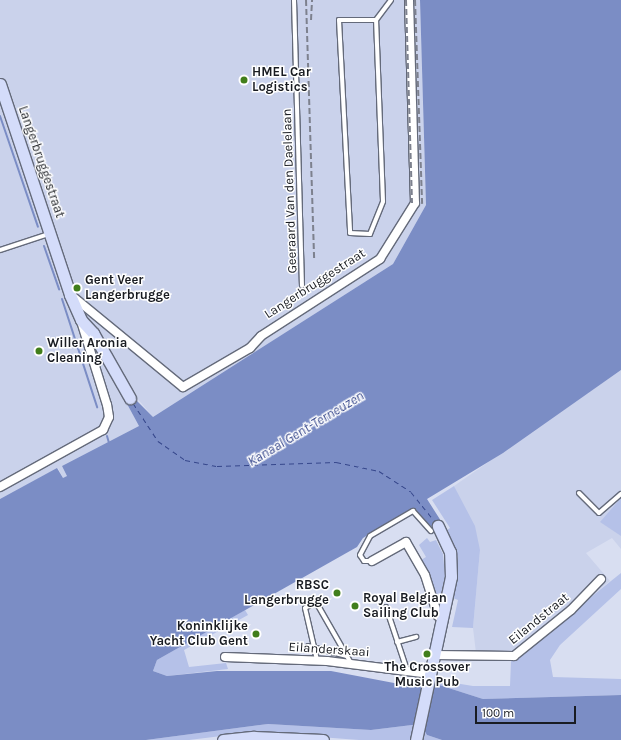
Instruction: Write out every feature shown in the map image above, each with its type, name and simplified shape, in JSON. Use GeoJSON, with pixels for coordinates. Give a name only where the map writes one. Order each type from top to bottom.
{"type":"FeatureCollection","features":[{"type":"Feature","properties":{"kind":"main road","name":"Langerbruggestraat"},"geometry":{"type":"LineString","coordinates":[[0,84],[2,97],[51,233],[70,294],[81,320]]}},
{"type":"Feature","properties":{"kind":"main road"},"geometry":{"type":"LineString","coordinates":[[81,320],[93,333],[130,398]]}},
{"type":"Feature","properties":{"kind":"main road"},"geometry":{"type":"LineString","coordinates":[[416,740],[443,617],[452,566],[450,552],[434,528]]}},
{"type":"Feature","properties":{"kind":"main road"},"geometry":{"type":"LineString","coordinates":[[223,740],[254,737],[319,740]]}},
{"type":"Feature","properties":{"kind":"street","name":"Langerbruggestraat"},"geometry":{"type":"LineString","coordinates":[[70,294],[183,387],[250,348],[261,336],[380,259],[415,203],[409,0]]}},
{"type":"Feature","properties":{"kind":"street","name":"Langerbruggestraat"},"geometry":{"type":"LineString","coordinates":[[0,487],[103,430],[109,417],[107,405],[81,320]]}},
{"type":"Feature","properties":{"kind":"street"},"geometry":{"type":"LineString","coordinates":[[372,561],[406,542],[425,575],[438,616],[443,617]]}},
{"type":"Feature","properties":{"kind":"street","name":"Eilandstraat"},"geometry":{"type":"LineString","coordinates":[[435,655],[514,656],[571,610],[601,579]]}},
{"type":"Feature","properties":{"kind":"street","name":"Eilanderskaai"},"geometry":{"type":"LineString","coordinates":[[225,657],[349,660],[407,670],[429,679]]}},
{"type":"Feature","properties":{"kind":"lane","name":"Geeraard Van den Daelelaan"},"geometry":{"type":"LineString","coordinates":[[294,0],[302,286]]}},
{"type":"Feature","properties":{"kind":"lane"},"geometry":{"type":"LineString","coordinates":[[376,20],[339,20],[350,233],[370,234],[383,201],[376,20],[391,0]]}},
{"type":"Feature","properties":{"kind":"lane"},"geometry":{"type":"LineString","coordinates":[[0,250],[51,233]]}},
{"type":"Feature","properties":{"kind":"lane"},"geometry":{"type":"LineString","coordinates":[[579,493],[599,513],[621,494]]}},
{"type":"Feature","properties":{"kind":"lane"},"geometry":{"type":"LineString","coordinates":[[372,561],[364,561],[360,555],[370,536],[413,511],[434,528]]}},
{"type":"Feature","properties":{"kind":"lane"},"geometry":{"type":"LineString","coordinates":[[317,660],[305,608],[316,602],[349,660]]}},
{"type":"Feature","properties":{"kind":"lane"},"geometry":{"type":"LineString","coordinates":[[386,608],[407,670]]}},
{"type":"Feature","properties":{"kind":"lane"},"geometry":{"type":"LineString","coordinates":[[397,642],[416,637]]}},
{"type":"Feature","properties":{"kind":"lane"},"geometry":{"type":"LineString","coordinates":[[308,646],[314,646],[349,660]]}},
{"type":"Feature","properties":{"kind":"shaded area"},"geometry":{"type":"Polygon","coordinates":[[[0,0],[420,0],[426,205],[393,264],[153,417],[136,397],[126,402],[139,426],[62,466],[67,476],[63,478],[58,468],[0,499],[0,0]]]}},
{"type":"Feature","properties":{"kind":"shaded area"},"geometry":{"type":"Polygon","coordinates":[[[621,370],[621,549],[612,538],[586,553],[610,581],[511,661],[476,653],[473,628],[480,550],[454,486],[621,370]]]}},
{"type":"Feature","properties":{"kind":"shaded area"},"geometry":{"type":"Polygon","coordinates":[[[454,486],[475,526],[480,550],[473,628],[452,627],[458,600],[453,598],[458,557],[447,530],[450,528],[432,500],[454,486]]]}},
{"type":"Feature","properties":{"kind":"shaded area"},"geometry":{"type":"Polygon","coordinates":[[[621,498],[621,536],[600,522],[621,498]]]}},
{"type":"Feature","properties":{"kind":"shaded area"},"geometry":{"type":"Polygon","coordinates":[[[427,538],[430,542],[436,540],[443,554],[445,576],[440,601],[436,601],[421,560],[426,557],[419,545],[427,538]]]}},
{"type":"Feature","properties":{"kind":"shaded area"},"geometry":{"type":"Polygon","coordinates":[[[621,573],[621,589],[560,645],[550,660],[553,677],[621,679],[621,695],[483,699],[433,683],[436,680],[473,686],[510,686],[511,661],[621,573]]]}},
{"type":"Feature","properties":{"kind":"shaded area"},"geometry":{"type":"Polygon","coordinates":[[[245,610],[248,615],[184,650],[189,667],[226,663],[228,669],[167,676],[153,671],[157,660],[245,610]]]}},
{"type":"Feature","properties":{"kind":"shaded area"},"geometry":{"type":"Polygon","coordinates":[[[268,724],[371,730],[412,725],[422,727],[427,735],[442,740],[359,740],[254,732],[189,740],[146,740],[268,724]]]}},
{"type":"Feature","properties":{"kind":"water","name":"Kanaal Gent-Terneuzen"},"geometry":{"type":"Polygon","coordinates":[[[420,0],[621,0],[621,370],[503,453],[427,499],[441,521],[432,527],[412,508],[363,538],[357,547],[157,660],[153,671],[167,676],[217,671],[331,671],[415,687],[433,683],[483,699],[621,695],[621,740],[442,740],[427,735],[422,727],[412,725],[371,730],[268,724],[146,740],[0,740],[0,499],[57,468],[63,478],[67,476],[62,466],[139,426],[126,402],[133,397],[153,417],[393,264],[426,205],[420,0]]]}},
{"type":"Feature","properties":{"kind":"waterway"},"geometry":{"type":"LineString","coordinates":[[0,116],[38,227]]}},
{"type":"Feature","properties":{"kind":"waterway"},"geometry":{"type":"LineString","coordinates":[[44,246],[59,289]]}},
{"type":"Feature","properties":{"kind":"waterway"},"geometry":{"type":"LineString","coordinates":[[62,299],[97,407]]}},
{"type":"Feature","properties":{"kind":"waterway"},"geometry":{"type":"LineString","coordinates":[[107,436],[109,443]]}},
{"type":"Feature","properties":{"kind":"ferry route"},"geometry":{"type":"LineString","coordinates":[[133,403],[158,441],[185,460],[217,466],[336,462],[379,471],[411,492],[435,522]]}},
{"type":"Feature","properties":{"kind":"railway"},"geometry":{"type":"LineString","coordinates":[[306,0],[314,260]]}},
{"type":"Feature","properties":{"kind":"railway"},"geometry":{"type":"LineString","coordinates":[[311,20],[312,0]]}},
{"type":"Feature","properties":{"kind":"railway"},"geometry":{"type":"LineString","coordinates":[[406,0],[412,203]]}},
{"type":"Feature","properties":{"kind":"railway"},"geometry":{"type":"LineString","coordinates":[[415,0],[422,204]]}},
{"type":"Feature","properties":{"kind":"place","name":"HMEL Car Logistics"},"geometry":{"type":"Point","coordinates":[244,80]}},
{"type":"Feature","properties":{"kind":"place","name":"Gent Veer Langerbrugge"},"geometry":{"type":"Point","coordinates":[77,288]}},
{"type":"Feature","properties":{"kind":"place","name":"Willer Aronia Cleaning"},"geometry":{"type":"Point","coordinates":[39,351]}},
{"type":"Feature","properties":{"kind":"place","name":"RBSC Langerbrugge"},"geometry":{"type":"Point","coordinates":[337,593]}},
{"type":"Feature","properties":{"kind":"place","name":"Royal Belgian Sailing Club"},"geometry":{"type":"Point","coordinates":[355,606]}},
{"type":"Feature","properties":{"kind":"place","name":"Koninklijke Yacht Club Gent"},"geometry":{"type":"Point","coordinates":[256,634]}},
{"type":"Feature","properties":{"kind":"place","name":"The Crossover Music Pub"},"geometry":{"type":"Point","coordinates":[427,654]}}]}
